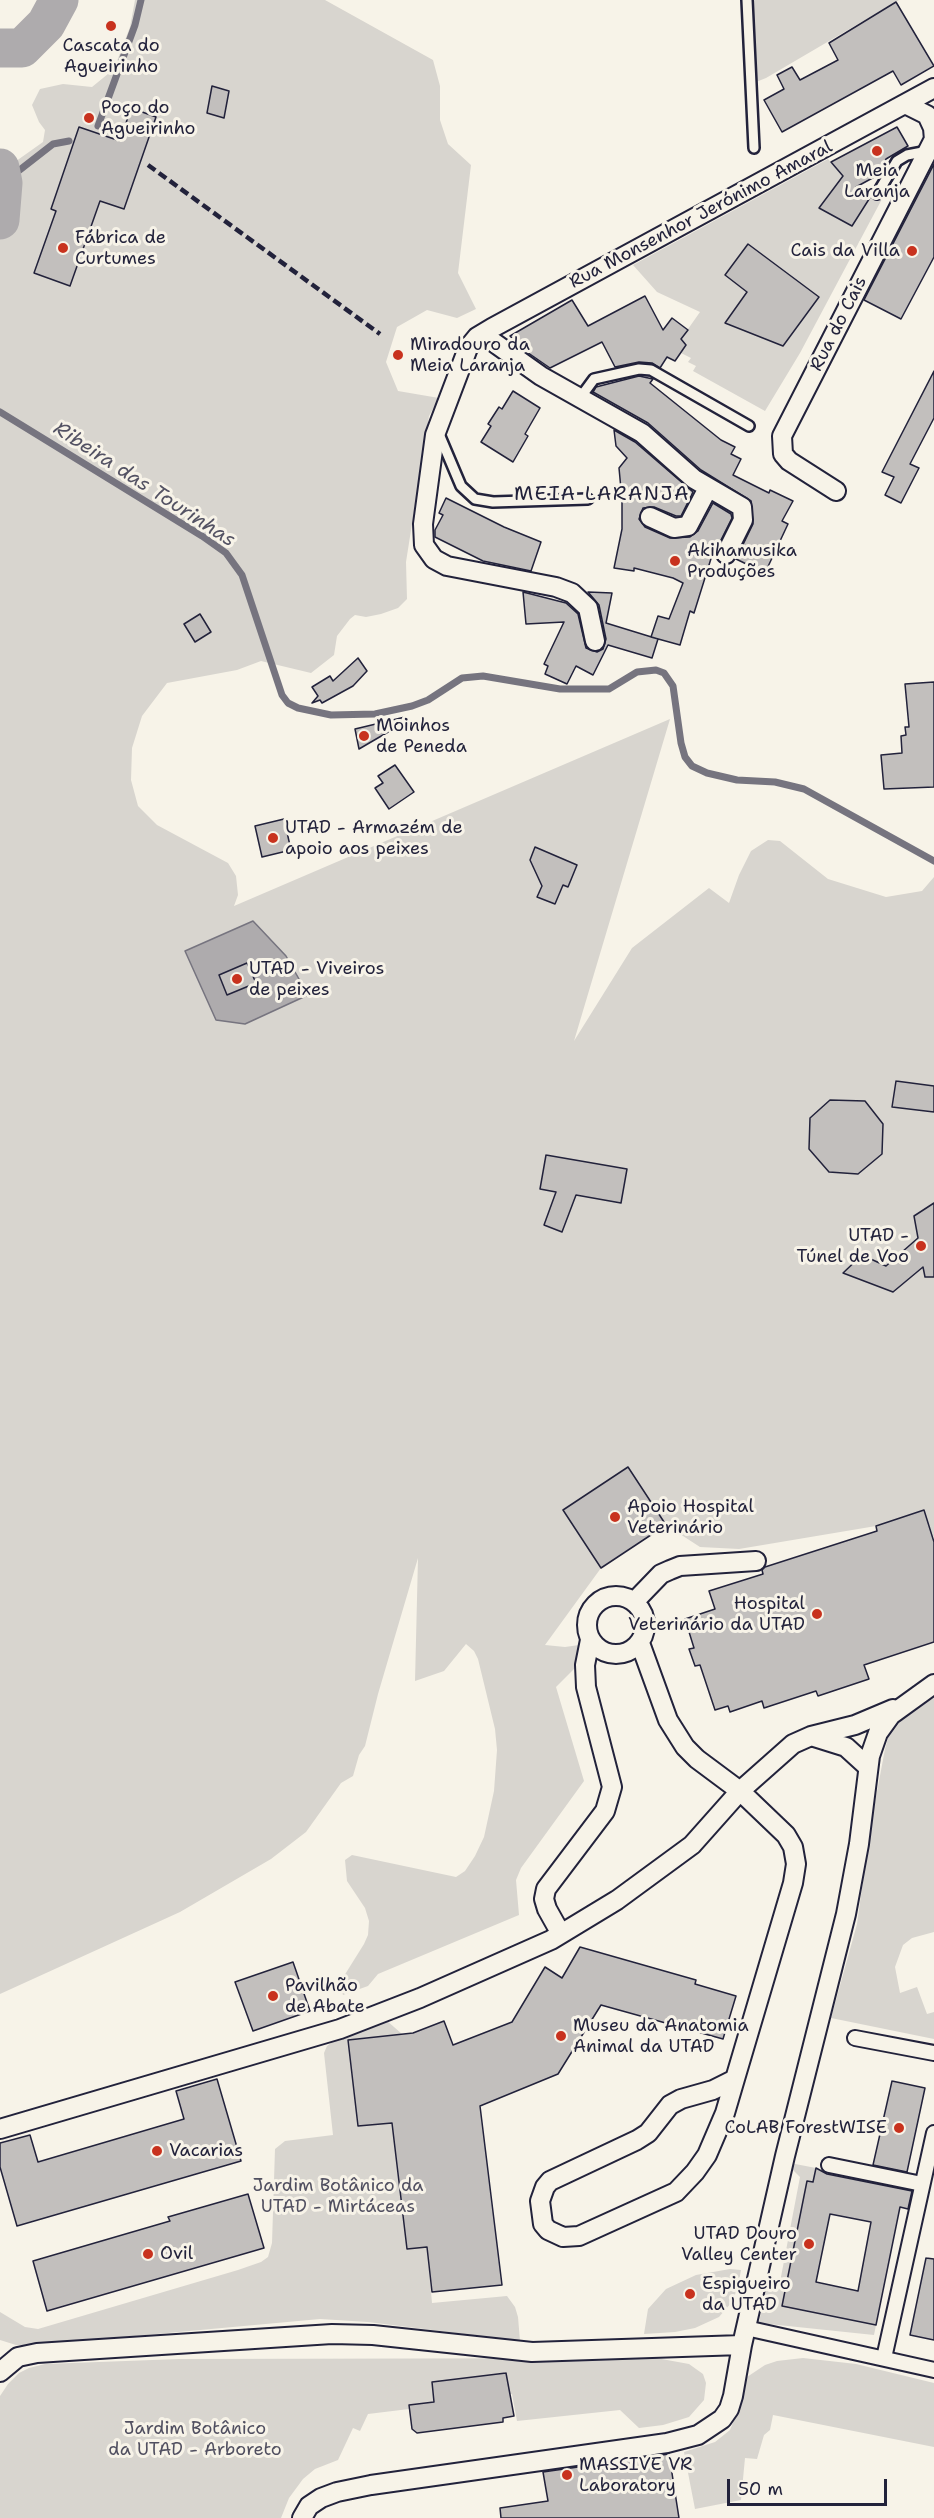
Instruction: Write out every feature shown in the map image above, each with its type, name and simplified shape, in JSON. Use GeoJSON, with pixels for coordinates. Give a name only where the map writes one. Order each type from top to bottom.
{"type":"FeatureCollection","features":[{"type":"Feature","properties":{"kind":"street","name":"Rua Monsenhor Jerónimo Amaral"},"geometry":{"type":"LineString","coordinates":[[476,339],[934,88]]}},
{"type":"Feature","properties":{"kind":"street"},"geometry":{"type":"LineString","coordinates":[[905,104],[927,115],[933,128],[932,143]]}},
{"type":"Feature","properties":{"kind":"street","name":"Rua do Cais"},"geometry":{"type":"LineString","coordinates":[[836,491],[789,461],[783,453],[782,436],[932,143]]}},
{"type":"Feature","properties":{"kind":"street"},"geometry":{"type":"LineString","coordinates":[[595,642],[588,608],[572,593],[559,588],[452,568],[438,562],[429,554],[424,545],[423,529],[437,429],[476,339],[642,433],[686,472],[708,488],[737,503],[744,510],[742,520],[726,554]]}},
{"type":"Feature","properties":{"kind":"street"},"geometry":{"type":"LineString","coordinates":[[650,518],[674,528],[688,526],[708,488]]}},
{"type":"Feature","properties":{"kind":"street"},"geometry":{"type":"LineString","coordinates":[[634,1602],[661,1574],[680,1566],[756,1561]]}},
{"type":"Feature","properties":{"kind":"street"},"geometry":{"type":"LineString","coordinates":[[615,1596],[625,1597],[634,1602],[641,1609],[645,1618],[645,1628],[640,1643],[631,1651],[613,1655],[596,1647],[590,1640],[587,1630],[590,1611],[597,1603],[615,1596]]}},
{"type":"Feature","properties":{"kind":"street"},"geometry":{"type":"LineString","coordinates":[[561,1934],[547,1909],[544,1899],[546,1889],[605,1811],[612,1788],[586,1687],[585,1665],[590,1640]]}},
{"type":"Feature","properties":{"kind":"street"},"geometry":{"type":"LineString","coordinates":[[640,1643],[675,1734],[697,1759],[740,1791],[790,1841],[796,1864],[790,1894],[735,2079],[707,2155],[695,2172],[675,2192],[579,2236],[563,2237],[548,2230],[543,2223],[540,2201],[550,2181],[638,2140],[648,2133],[670,2105],[681,2099],[713,2090],[735,2079]]}},
{"type":"Feature","properties":{"kind":"street"},"geometry":{"type":"LineString","coordinates":[[0,2129],[340,2029],[465,1979],[561,1934],[617,1900],[673,1861],[702,1836],[740,1791],[786,1749],[811,1736],[855,1725],[903,1704],[934,1684]]}},
{"type":"Feature","properties":{"kind":"street"},"geometry":{"type":"LineString","coordinates":[[302,2518],[309,2506],[321,2498],[360,2487],[667,2444],[698,2435],[722,2419],[729,2409],[800,2094],[846,1914],[859,1844],[868,1767],[878,1734],[891,1715],[903,1704]]}},
{"type":"Feature","properties":{"kind":"street"},"geometry":{"type":"LineString","coordinates":[[811,1736],[846,1747],[868,1767]]}},
{"type":"Feature","properties":{"kind":"street"},"geometry":{"type":"LineString","coordinates":[[855,2038],[934,2053]]}},
{"type":"Feature","properties":{"kind":"street"},"geometry":{"type":"LineString","coordinates":[[884,2358],[934,2133]]}},
{"type":"Feature","properties":{"kind":"street"},"geometry":{"type":"LineString","coordinates":[[829,2164],[922,2184]]}},
{"type":"Feature","properties":{"kind":"street"},"geometry":{"type":"LineString","coordinates":[[1,2368],[18,2357],[37,2353],[332,2334],[373,2335],[532,2352],[744,2337],[884,2358],[934,2370]]}},
{"type":"Feature","properties":{"kind":"lane"},"geometry":{"type":"LineString","coordinates":[[747,0],[754,148]]}},
{"type":"Feature","properties":{"kind":"lane"},"geometry":{"type":"LineString","coordinates":[[877,194],[897,161],[932,143]]}},
{"type":"Feature","properties":{"kind":"lane"},"geometry":{"type":"LineString","coordinates":[[580,398],[594,379],[639,369],[651,370],[750,426]]}},
{"type":"Feature","properties":{"kind":"lane"},"geometry":{"type":"LineString","coordinates":[[437,429],[461,486],[475,499],[493,502],[588,499]]}},
{"type":"Feature","properties":{"kind":"green space"},"geometry":{"type":"Polygon","coordinates":[[[135,0],[325,0],[433,60],[440,86],[440,120],[448,144],[471,165],[458,273],[476,309],[457,318],[427,310],[397,327],[386,362],[398,391],[439,398],[429,416],[406,562],[407,599],[398,608],[381,614],[366,617],[355,615],[337,636],[334,655],[311,673],[261,661],[237,670],[167,683],[142,716],[132,748],[131,780],[138,806],[157,825],[228,863],[236,876],[238,895],[234,906],[670,719],[574,1041],[632,948],[709,888],[729,903],[751,851],[768,840],[780,841],[828,879],[886,897],[922,891],[934,877],[934,1538],[923,1510],[876,1526],[739,1549],[700,1547],[666,1525],[628,1467],[601,1568],[545,1645],[565,1647],[579,1645],[575,1668],[556,1687],[584,1781],[521,1868],[516,1880],[519,1915],[378,1974],[368,1986],[343,1995],[339,1984],[364,1944],[368,1935],[369,1921],[365,1908],[347,1881],[345,1860],[352,1855],[456,1877],[465,1871],[484,1837],[494,1791],[497,1750],[495,1729],[474,1651],[466,1644],[444,1671],[415,1681],[418,1558],[365,1746],[359,1755],[353,1776],[341,1783],[306,1832],[271,1859],[180,1912],[0,1994],[0,231],[8,213],[12,164],[43,142],[45,130],[32,105],[40,89],[63,84],[92,87],[114,69],[130,27],[135,0]]]}},
{"type":"Feature","properties":{"kind":"green space"},"geometry":{"type":"Polygon","coordinates":[[[743,0],[899,0],[766,78],[746,86],[743,0]]]}},
{"type":"Feature","properties":{"kind":"green space"},"geometry":{"type":"Polygon","coordinates":[[[828,159],[843,176],[820,208],[852,226],[872,194],[882,199],[800,353],[765,411],[693,371],[696,366],[688,362],[691,358],[681,353],[686,346],[681,339],[700,312],[657,292],[633,265],[828,159]],[[748,244],[725,275],[747,292],[725,323],[783,346],[819,297],[748,244]]]}},
{"type":"Feature","properties":{"kind":"green space"},"geometry":{"type":"Polygon","coordinates":[[[934,1696],[934,1932],[912,1938],[903,1945],[895,1967],[900,1993],[917,1987],[927,2014],[934,2012],[934,2039],[831,2018],[857,1924],[870,1829],[888,1738],[903,1718],[934,1696]]]}},
{"type":"Feature","properties":{"kind":"green space","name":"Jardim Botânico da UTAD - Mirtáceas"},"geometry":{"type":"Polygon","coordinates":[[[386,2020],[402,2034],[348,2041],[358,2126],[392,2123],[427,2247],[432,2303],[507,2296],[515,2307],[518,2317],[520,2341],[368,2322],[320,2319],[37,2345],[16,2345],[0,2340],[0,2312],[25,2327],[38,2329],[238,2270],[261,2262],[268,2257],[272,2243],[275,2149],[285,2141],[333,2135],[324,2053],[327,2046],[335,2040],[386,2020]]]}},
{"type":"Feature","properties":{"kind":"green space"},"geometry":{"type":"Polygon","coordinates":[[[790,2163],[816,2168],[813,2182],[807,2181],[782,2306],[876,2325],[874,2335],[759,2323],[765,2290],[780,2282],[800,2177],[790,2167],[790,2163]]]}},
{"type":"Feature","properties":{"kind":"green space"},"geometry":{"type":"Polygon","coordinates":[[[730,2269],[741,2270],[738,2287],[732,2302],[719,2317],[695,2328],[644,2334],[648,2309],[666,2289],[696,2275],[730,2269]]]}},
{"type":"Feature","properties":{"kind":"green space","name":"Jardim Botânico da UTAD - Arboreto"},"geometry":{"type":"Polygon","coordinates":[[[656,2358],[689,2364],[703,2374],[706,2383],[704,2400],[689,2417],[663,2425],[639,2428],[620,2410],[517,2421],[506,2373],[432,2382],[434,2402],[409,2405],[409,2409],[368,2414],[360,2431],[353,2428],[338,2460],[315,2469],[303,2479],[289,2498],[281,2518],[0,2518],[0,2396],[19,2373],[45,2364],[179,2359],[656,2358]]]}},
{"type":"Feature","properties":{"kind":"green space"},"geometry":{"type":"Polygon","coordinates":[[[803,2358],[856,2364],[934,2383],[934,2447],[773,2415],[770,2430],[764,2435],[757,2459],[745,2458],[741,2500],[695,2509],[684,2452],[715,2442],[730,2430],[737,2413],[744,2379],[765,2365],[803,2358]]]}},
{"type":"Feature","properties":{"kind":"shaded area"},"geometry":{"type":"Polygon","coordinates":[[[253,921],[286,956],[308,995],[245,1024],[216,1020],[185,951],[253,921]]]}},
{"type":"Feature","properties":{"kind":"building"},"geometry":{"type":"Polygon","coordinates":[[[896,2],[934,66],[901,85],[893,71],[782,132],[764,100],[784,89],[777,75],[792,67],[800,80],[838,60],[829,43],[896,2]]]}},
{"type":"Feature","properties":{"kind":"building"},"geometry":{"type":"Polygon","coordinates":[[[212,86],[229,91],[224,118],[207,113],[212,86]]]}},
{"type":"Feature","properties":{"kind":"building"},"geometry":{"type":"Polygon","coordinates":[[[131,108],[156,117],[124,209],[100,201],[70,286],[34,273],[56,211],[51,209],[79,127],[120,141],[131,108]]]}},
{"type":"Feature","properties":{"kind":"building"},"geometry":{"type":"Polygon","coordinates":[[[897,127],[908,146],[886,159],[878,175],[856,187],[870,193],[871,196],[852,226],[819,208],[843,176],[831,162],[897,127]]]}},
{"type":"Feature","properties":{"kind":"building"},"geometry":{"type":"Polygon","coordinates":[[[934,164],[934,257],[901,319],[864,300],[934,164]]]}},
{"type":"Feature","properties":{"kind":"building"},"geometry":{"type":"Polygon","coordinates":[[[748,244],[819,297],[783,346],[725,323],[747,292],[725,275],[748,244]]]}},
{"type":"Feature","properties":{"kind":"building"},"geometry":{"type":"Polygon","coordinates":[[[645,296],[663,330],[672,318],[688,330],[681,339],[686,345],[675,361],[667,357],[660,368],[652,363],[639,362],[615,367],[602,342],[550,368],[524,350],[510,336],[572,300],[588,326],[645,296]]]}},
{"type":"Feature","properties":{"kind":"building"},"geometry":{"type":"Polygon","coordinates":[[[934,371],[934,418],[910,464],[919,468],[901,503],[885,495],[894,477],[882,472],[934,371]]]}},
{"type":"Feature","properties":{"kind":"building"},"geometry":{"type":"Polygon","coordinates":[[[639,376],[653,379],[650,383],[721,440],[735,447],[731,454],[741,459],[733,475],[769,493],[770,490],[793,501],[782,521],[788,524],[765,573],[736,559],[753,524],[751,501],[701,470],[648,423],[593,392],[596,387],[639,376]]]}},
{"type":"Feature","properties":{"kind":"building"},"geometry":{"type":"Polygon","coordinates":[[[513,391],[540,408],[513,462],[481,442],[491,426],[488,424],[499,407],[502,409],[513,391]]]}},
{"type":"Feature","properties":{"kind":"building"},"geometry":{"type":"Polygon","coordinates":[[[614,430],[635,442],[693,492],[681,516],[654,507],[643,508],[639,519],[645,527],[670,538],[690,537],[698,531],[713,503],[731,514],[732,518],[716,550],[714,549],[694,613],[690,611],[680,645],[651,637],[658,616],[669,619],[683,583],[673,578],[634,568],[634,571],[614,568],[622,529],[619,468],[627,458],[616,446],[614,430]]]}},
{"type":"Feature","properties":{"kind":"building"},"geometry":{"type":"Polygon","coordinates":[[[446,498],[504,527],[541,542],[531,571],[483,561],[435,537],[435,530],[443,515],[439,513],[446,498]]]}},
{"type":"Feature","properties":{"kind":"building"},"geometry":{"type":"Polygon","coordinates":[[[523,592],[566,603],[578,614],[586,648],[597,652],[603,649],[606,639],[599,605],[588,592],[612,593],[606,623],[658,639],[652,658],[608,645],[593,675],[576,666],[567,684],[545,674],[548,666],[544,664],[564,622],[526,624],[523,592]]]}},
{"type":"Feature","properties":{"kind":"building"},"geometry":{"type":"Polygon","coordinates":[[[200,614],[211,632],[195,642],[184,624],[200,614]]]}},
{"type":"Feature","properties":{"kind":"building"},"geometry":{"type":"Polygon","coordinates":[[[358,658],[367,671],[353,686],[322,703],[320,700],[312,703],[318,696],[312,687],[330,676],[333,681],[358,658]]]}},
{"type":"Feature","properties":{"kind":"building"},"geometry":{"type":"Polygon","coordinates":[[[934,682],[934,787],[884,789],[881,755],[902,753],[901,736],[906,735],[905,727],[909,727],[905,684],[934,682]]]}},
{"type":"Feature","properties":{"kind":"building","name":"Moinhos de Peneda"},"geometry":{"type":"Polygon","coordinates":[[[405,717],[407,721],[359,749],[355,729],[405,717]]]}},
{"type":"Feature","properties":{"kind":"building"},"geometry":{"type":"Polygon","coordinates":[[[395,765],[414,792],[389,809],[375,788],[383,783],[378,776],[395,765]]]}},
{"type":"Feature","properties":{"kind":"building","name":"UTAD - Armazém de apoio aos peixes"},"geometry":{"type":"Polygon","coordinates":[[[284,819],[291,850],[262,857],[255,826],[284,819]]]}},
{"type":"Feature","properties":{"kind":"building"},"geometry":{"type":"Polygon","coordinates":[[[535,847],[577,865],[568,887],[563,885],[555,904],[537,897],[542,886],[530,860],[535,847]]]}},
{"type":"Feature","properties":{"kind":"building","name":"UTAD - Viveiros de peixes"},"geometry":{"type":"Polygon","coordinates":[[[247,963],[256,983],[227,995],[219,975],[247,963]]]}},
{"type":"Feature","properties":{"kind":"building"},"geometry":{"type":"Polygon","coordinates":[[[896,1081],[934,1086],[934,1112],[892,1107],[896,1081]]]}},
{"type":"Feature","properties":{"kind":"building"},"geometry":{"type":"Polygon","coordinates":[[[830,1100],[865,1101],[883,1124],[882,1154],[858,1174],[829,1172],[809,1149],[810,1118],[830,1100]]]}},
{"type":"Feature","properties":{"kind":"building"},"geometry":{"type":"Polygon","coordinates":[[[546,1155],[627,1169],[621,1203],[576,1195],[562,1232],[544,1225],[556,1192],[540,1189],[546,1155]]]}},
{"type":"Feature","properties":{"kind":"building","name":"UTAD - Túnel de Voo"},"geometry":{"type":"Polygon","coordinates":[[[934,1203],[934,1277],[925,1277],[923,1267],[893,1292],[843,1273],[862,1255],[886,1266],[918,1238],[914,1216],[934,1203]]]}},
{"type":"Feature","properties":{"kind":"building","name":"Apoio Hospital Veterinário"},"geometry":{"type":"Polygon","coordinates":[[[628,1467],[666,1525],[601,1568],[563,1510],[628,1467]]]}},
{"type":"Feature","properties":{"kind":"building","name":"Hospital Veterinário da UTAD"},"geometry":{"type":"Polygon","coordinates":[[[924,1510],[934,1542],[934,1642],[864,1665],[869,1679],[818,1696],[816,1691],[764,1708],[762,1701],[730,1712],[728,1706],[715,1710],[700,1665],[695,1666],[689,1649],[694,1648],[685,1619],[715,1609],[709,1591],[763,1574],[762,1570],[765,1567],[877,1531],[876,1526],[924,1510]]]}},
{"type":"Feature","properties":{"kind":"building"},"geometry":{"type":"Polygon","coordinates":[[[580,1947],[696,1980],[695,1984],[736,1996],[723,2039],[601,2005],[558,2074],[480,2106],[502,2285],[432,2292],[427,2247],[407,2249],[392,2123],[358,2126],[348,2040],[413,2033],[444,2021],[453,2045],[512,2022],[545,1967],[562,1978],[580,1947]]]}},
{"type":"Feature","properties":{"kind":"building","name":"Pavilhão de Abate"},"geometry":{"type":"Polygon","coordinates":[[[293,1962],[310,2011],[253,2031],[235,1982],[293,1962]]]}},
{"type":"Feature","properties":{"kind":"building","name":"Vacarias"},"geometry":{"type":"Polygon","coordinates":[[[217,2079],[241,2161],[17,2226],[0,2167],[0,2143],[30,2135],[38,2162],[184,2119],[176,2091],[217,2079]]]}},
{"type":"Feature","properties":{"kind":"building","name":"CoLAB ForestWISE"},"geometry":{"type":"Polygon","coordinates":[[[892,2081],[925,2088],[907,2172],[873,2165],[892,2081]]]}},
{"type":"Feature","properties":{"kind":"building","name":"UTAD Douro Valley Center"},"geometry":{"type":"Polygon","coordinates":[[[816,2168],[827,2174],[912,2191],[908,2209],[900,2207],[876,2325],[782,2306],[807,2181],[813,2182],[816,2168]],[[830,2214],[816,2282],[858,2291],[871,2222],[830,2214]]]}},
{"type":"Feature","properties":{"kind":"building","name":"Ovil"},"geometry":{"type":"Polygon","coordinates":[[[248,2194],[264,2248],[47,2311],[33,2261],[170,2221],[168,2217],[248,2194]]]}},
{"type":"Feature","properties":{"kind":"building"},"geometry":{"type":"Polygon","coordinates":[[[926,2258],[934,2259],[934,2340],[910,2335],[926,2258]]]}},
{"type":"Feature","properties":{"kind":"building"},"geometry":{"type":"Polygon","coordinates":[[[506,2373],[514,2416],[503,2418],[503,2422],[417,2433],[412,2429],[409,2405],[434,2402],[432,2382],[506,2373]]]}},
{"type":"Feature","properties":{"kind":"building"},"geometry":{"type":"Polygon","coordinates":[[[669,2454],[679,2518],[501,2518],[500,2508],[548,2501],[543,2472],[669,2454]]]}},
{"type":"Feature","properties":{"kind":"waterway"},"geometry":{"type":"LineString","coordinates":[[0,48],[22,48],[46,24],[59,0]]}},
{"type":"Feature","properties":{"kind":"waterway"},"geometry":{"type":"LineString","coordinates":[[98,126],[135,25],[141,0]]}},
{"type":"Feature","properties":{"kind":"waterway"},"geometry":{"type":"LineString","coordinates":[[3,183],[53,144],[69,141]]}},
{"type":"Feature","properties":{"kind":"waterway"},"geometry":{"type":"LineString","coordinates":[[0,168],[3,183],[0,220]]}},
{"type":"Feature","properties":{"kind":"waterway","name":"Ribeira das Tourinhas"},"geometry":{"type":"LineString","coordinates":[[0,412],[226,553],[242,575],[282,695],[288,703],[298,708],[331,715],[375,714],[428,700],[462,678],[483,676],[560,689],[609,689],[637,672],[656,670],[664,673],[673,686],[681,743],[685,757],[692,766],[707,773],[737,780],[775,782],[804,789],[934,861]]}},
{"type":"Feature","properties":{"kind":"railway"},"geometry":{"type":"LineString","coordinates":[[148,165],[380,334]]}},
{"type":"Feature","properties":{"kind":"place","name":"Cascata do Agueirinho"},"geometry":{"type":"Point","coordinates":[111,26]}},
{"type":"Feature","properties":{"kind":"place","name":"Poço do Agueirinho"},"geometry":{"type":"Point","coordinates":[89,118]}},
{"type":"Feature","properties":{"kind":"place","name":"Meia Laranja"},"geometry":{"type":"Point","coordinates":[877,151]}},
{"type":"Feature","properties":{"kind":"place","name":"Fábrica de Curtumes"},"geometry":{"type":"Point","coordinates":[63,248]}},
{"type":"Feature","properties":{"kind":"place","name":"Cais da Villa"},"geometry":{"type":"Point","coordinates":[912,251]}},
{"type":"Feature","properties":{"kind":"place","name":"Miradouro da Meia Laranja"},"geometry":{"type":"Point","coordinates":[398,355]}},
{"type":"Feature","properties":{"kind":"place","name":"Akihamusika Produções"},"geometry":{"type":"Point","coordinates":[675,561]}},
{"type":"Feature","properties":{"kind":"place","name":"Moinhos de Peneda"},"geometry":{"type":"Point","coordinates":[364,736]}},
{"type":"Feature","properties":{"kind":"place","name":"UTAD - Armazém de apoio aos peixes"},"geometry":{"type":"Point","coordinates":[273,838]}},
{"type":"Feature","properties":{"kind":"place","name":"UTAD - Viveiros de peixes"},"geometry":{"type":"Point","coordinates":[237,979]}},
{"type":"Feature","properties":{"kind":"place","name":"UTAD - Túnel de Voo"},"geometry":{"type":"Point","coordinates":[921,1246]}},
{"type":"Feature","properties":{"kind":"place","name":"Apoio Hospital Veterinário"},"geometry":{"type":"Point","coordinates":[615,1517]}},
{"type":"Feature","properties":{"kind":"place","name":"Hospital Veterinário da UTAD"},"geometry":{"type":"Point","coordinates":[817,1614]}},
{"type":"Feature","properties":{"kind":"place","name":"Pavilhão de Abate"},"geometry":{"type":"Point","coordinates":[273,1996]}},
{"type":"Feature","properties":{"kind":"place","name":"Museu da Anatomia Animal da UTAD"},"geometry":{"type":"Point","coordinates":[561,2036]}},
{"type":"Feature","properties":{"kind":"place","name":"CoLAB ForestWISE"},"geometry":{"type":"Point","coordinates":[899,2128]}},
{"type":"Feature","properties":{"kind":"place","name":"Vacarias"},"geometry":{"type":"Point","coordinates":[157,2151]}},
{"type":"Feature","properties":{"kind":"place","name":"UTAD Douro Valley Center"},"geometry":{"type":"Point","coordinates":[809,2244]}},
{"type":"Feature","properties":{"kind":"place","name":"Ovil"},"geometry":{"type":"Point","coordinates":[148,2254]}},
{"type":"Feature","properties":{"kind":"place","name":"Espigueiro da UTAD"},"geometry":{"type":"Point","coordinates":[690,2294]}},
{"type":"Feature","properties":{"kind":"place","name":"MASSIVE VR Laboratory"},"geometry":{"type":"Point","coordinates":[567,2475]}},
{"type":"Feature","properties":{"kind":"district","name":"MEIA LARANJA"},"geometry":{"type":"Point","coordinates":[602,495]}}]}
